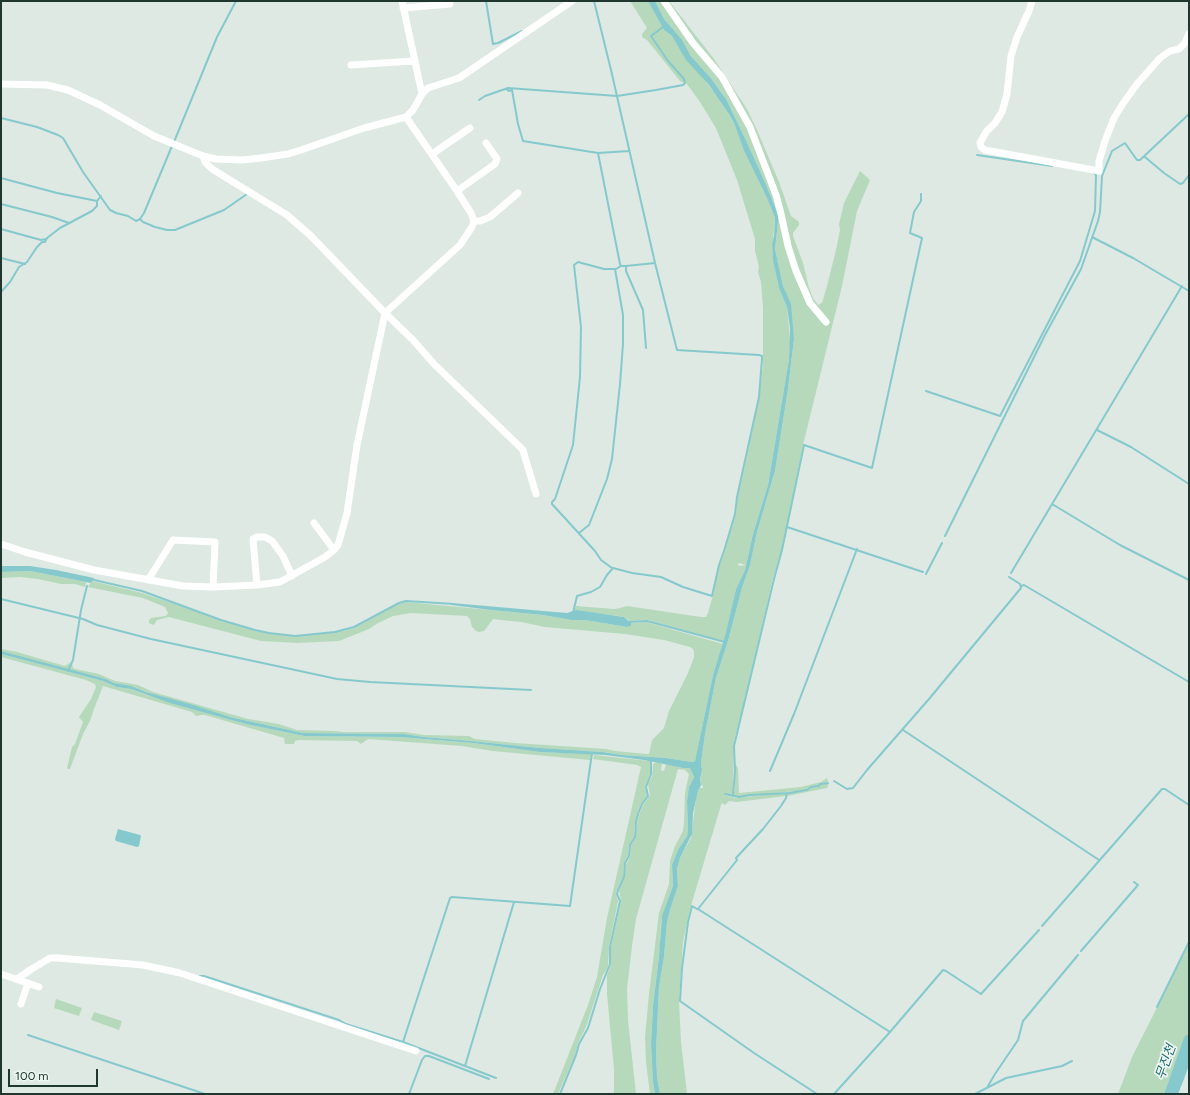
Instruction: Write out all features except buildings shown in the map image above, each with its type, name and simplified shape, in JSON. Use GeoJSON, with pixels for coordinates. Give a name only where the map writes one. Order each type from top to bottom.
{"type":"FeatureCollection","features":[{"type":"Feature","properties":{"kind":"street"},"geometry":{"type":"LineString","coordinates":[[1,84],[47,85],[68,90],[100,105],[154,136],[203,156],[216,159],[241,160],[288,154],[364,128],[406,117],[413,110],[422,94],[428,88],[459,78],[572,1]]}},
{"type":"Feature","properties":{"kind":"street"},"geometry":{"type":"LineString","coordinates":[[664,1],[693,43],[722,77],[750,127],[776,195],[782,214],[788,246],[796,271],[810,303],[826,322]]}},
{"type":"Feature","properties":{"kind":"street"},"geometry":{"type":"LineString","coordinates":[[1032,1],[1017,36],[1011,56],[1002,112],[995,123],[986,132],[980,144],[985,150],[1099,171],[1099,162],[1104,141],[1114,118],[1124,102],[1137,84],[1160,58],[1170,51],[1179,49],[1184,44],[1189,34]]}},
{"type":"Feature","properties":{"kind":"street"},"geometry":{"type":"LineString","coordinates":[[422,94],[402,4],[450,4]]}},
{"type":"Feature","properties":{"kind":"street"},"geometry":{"type":"LineString","coordinates":[[351,65],[414,61]]}},
{"type":"Feature","properties":{"kind":"street"},"geometry":{"type":"LineString","coordinates":[[1,544],[25,552],[94,570],[182,586],[213,587],[257,586],[280,582],[325,557],[334,550],[338,545],[347,513],[357,445],[385,313],[460,245],[472,227],[474,221],[471,213],[457,190],[406,117]]}},
{"type":"Feature","properties":{"kind":"street"},"geometry":{"type":"LineString","coordinates":[[432,154],[470,128]]}},
{"type":"Feature","properties":{"kind":"street"},"geometry":{"type":"LineString","coordinates":[[457,190],[495,164],[497,159],[486,143]]}},
{"type":"Feature","properties":{"kind":"street"},"geometry":{"type":"LineString","coordinates":[[203,156],[205,162],[212,169],[278,210],[316,241],[413,340],[434,364],[523,450],[536,494]]}},
{"type":"Feature","properties":{"kind":"street"},"geometry":{"type":"LineString","coordinates":[[474,221],[480,221],[490,217],[518,193]]}},
{"type":"Feature","properties":{"kind":"street"},"geometry":{"type":"LineString","coordinates":[[314,523],[334,550]]}},
{"type":"Feature","properties":{"kind":"street"},"geometry":{"type":"LineString","coordinates":[[257,586],[253,539],[257,537],[265,537],[272,541],[283,556],[292,576]]}},
{"type":"Feature","properties":{"kind":"street"},"geometry":{"type":"LineString","coordinates":[[148,580],[173,540],[215,542],[213,587]]}},
{"type":"Feature","properties":{"kind":"street"},"geometry":{"type":"LineString","coordinates":[[17,980],[50,958],[143,965],[180,973],[416,1051]]}},
{"type":"Feature","properties":{"kind":"street"},"geometry":{"type":"LineString","coordinates":[[1,974],[40,987]]}},
{"type":"Feature","properties":{"kind":"street"},"geometry":{"type":"LineString","coordinates":[[21,1004],[28,983]]}},
{"type":"Feature","properties":{"kind":"green space"},"geometry":{"type":"Polygon","coordinates":[[[630,1],[649,2],[664,30],[672,36],[716,95],[734,123],[744,151],[775,218],[772,249],[778,284],[787,307],[790,340],[789,359],[768,485],[753,534],[745,570],[736,589],[724,641],[647,620],[630,621],[620,616],[574,611],[576,606],[614,609],[627,606],[706,617],[713,595],[719,565],[722,560],[736,513],[737,497],[759,397],[763,365],[763,308],[761,282],[758,272],[759,267],[755,251],[755,239],[737,180],[716,128],[687,84],[680,81],[647,40],[642,37],[642,34],[647,28],[630,1]],[[739,563],[738,564],[739,566],[746,565],[739,563]]]}},
{"type":"Feature","properties":{"kind":"green space"},"geometry":{"type":"Polygon","coordinates":[[[655,1],[669,1],[714,59],[747,109],[779,182],[791,216],[799,222],[793,236],[803,263],[809,288],[818,305],[822,303],[827,286],[836,250],[840,230],[839,224],[844,203],[860,171],[870,180],[857,211],[842,286],[803,445],[782,550],[773,578],[734,741],[733,793],[732,796],[725,793],[724,795],[736,798],[786,793],[786,796],[737,802],[729,801],[725,805],[722,803],[721,805],[690,909],[683,942],[679,1002],[681,1042],[687,1094],[660,1094],[657,1077],[656,1051],[659,987],[664,957],[667,922],[678,886],[677,869],[680,858],[691,838],[696,798],[699,788],[703,788],[700,783],[702,770],[701,763],[716,678],[750,565],[757,532],[775,471],[794,339],[775,249],[778,214],[726,99],[710,77],[690,55],[664,19],[655,1]]]}},
{"type":"Feature","properties":{"kind":"green space"},"geometry":{"type":"Polygon","coordinates":[[[30,571],[86,582],[85,587],[75,584],[61,584],[20,577],[1,578],[1,572],[30,571]]]}},
{"type":"Feature","properties":{"kind":"green space"},"geometry":{"type":"Polygon","coordinates":[[[92,581],[142,593],[256,631],[282,635],[295,636],[343,631],[354,628],[399,604],[406,602],[543,615],[627,627],[631,626],[631,623],[646,622],[723,644],[713,675],[695,761],[692,762],[666,758],[540,748],[404,734],[303,733],[230,717],[114,683],[106,679],[70,670],[72,664],[73,668],[75,669],[99,674],[115,681],[138,685],[153,692],[248,719],[279,724],[297,730],[405,732],[424,735],[469,736],[475,739],[515,743],[606,749],[649,754],[652,740],[664,728],[669,711],[688,673],[694,657],[694,652],[690,647],[664,640],[625,634],[545,627],[521,622],[493,619],[484,631],[479,632],[472,627],[470,619],[467,616],[411,613],[393,616],[369,629],[339,641],[297,643],[261,641],[169,617],[157,620],[154,625],[151,624],[149,623],[149,620],[151,618],[166,616],[168,613],[165,607],[143,598],[88,587],[92,581]]]}},
{"type":"Feature","properties":{"kind":"green space"},"geometry":{"type":"Polygon","coordinates":[[[1,649],[17,652],[65,666],[71,662],[68,670],[1,651],[1,649]]]}},
{"type":"Feature","properties":{"kind":"green space"},"geometry":{"type":"Polygon","coordinates":[[[1,654],[103,681],[117,687],[131,689],[246,724],[304,736],[400,737],[473,743],[540,752],[591,754],[590,760],[493,751],[462,746],[368,739],[361,744],[357,741],[299,740],[295,741],[294,744],[285,744],[284,738],[205,715],[196,716],[192,712],[103,686],[70,769],[68,769],[72,747],[75,744],[83,722],[79,717],[91,699],[96,687],[95,684],[86,680],[1,657],[1,654]]]}},
{"type":"Feature","properties":{"kind":"green space"},"geometry":{"type":"Polygon","coordinates":[[[594,755],[650,761],[650,774],[645,787],[647,796],[641,804],[637,814],[634,837],[629,845],[628,855],[624,864],[623,877],[617,889],[616,894],[618,901],[609,947],[608,967],[603,975],[575,1055],[558,1094],[553,1094],[588,1005],[597,977],[607,918],[641,767],[637,765],[593,759],[594,755]]]}},
{"type":"Feature","properties":{"kind":"green space"},"geometry":{"type":"Polygon","coordinates":[[[656,762],[662,764],[661,770],[664,771],[666,764],[690,768],[694,777],[689,787],[687,801],[687,836],[678,850],[672,865],[673,886],[661,921],[651,1045],[655,1094],[650,1094],[645,1037],[659,913],[669,884],[670,861],[675,846],[683,831],[684,823],[685,793],[689,774],[685,770],[678,769],[636,919],[632,946],[627,989],[628,1020],[636,1094],[614,1094],[614,1069],[607,994],[607,975],[611,965],[611,947],[621,901],[619,890],[624,878],[626,865],[630,857],[631,845],[636,837],[636,828],[639,815],[643,805],[650,795],[648,784],[652,776],[653,764],[656,762]]]}},
{"type":"Feature","properties":{"kind":"green space"},"geometry":{"type":"Polygon","coordinates":[[[735,763],[738,768],[739,793],[801,787],[821,782],[827,778],[828,782],[820,783],[819,786],[810,787],[806,790],[736,797],[733,796],[735,789],[735,763]]]}},
{"type":"Feature","properties":{"kind":"green space"},"geometry":{"type":"Polygon","coordinates":[[[829,783],[827,788],[787,796],[787,794],[807,791],[811,788],[819,787],[821,784],[829,783]]]}},
{"type":"Feature","properties":{"kind":"green space"},"geometry":{"type":"Polygon","coordinates":[[[1189,944],[1189,1030],[1181,1064],[1167,1094],[1118,1094],[1132,1057],[1189,944]]]}},
{"type":"Feature","properties":{"kind":"green space"},"geometry":{"type":"Polygon","coordinates":[[[56,999],[82,1008],[79,1016],[54,1008],[56,999]]]}},
{"type":"Feature","properties":{"kind":"green space"},"geometry":{"type":"Polygon","coordinates":[[[94,1012],[122,1021],[119,1030],[91,1020],[94,1012]]]}},
{"type":"Feature","properties":{"kind":"water"},"geometry":{"type":"Polygon","coordinates":[[[648,1],[655,1],[664,19],[682,40],[690,55],[710,77],[726,99],[766,185],[778,214],[775,249],[783,286],[791,304],[794,339],[775,471],[757,532],[750,565],[716,678],[705,734],[701,763],[701,785],[698,791],[693,813],[692,834],[680,858],[677,869],[678,886],[667,922],[664,957],[659,987],[656,1051],[657,1077],[660,1094],[655,1094],[653,1082],[651,1045],[653,1006],[662,916],[673,886],[672,865],[678,850],[687,836],[688,830],[687,801],[689,787],[694,777],[690,768],[605,755],[540,752],[473,743],[400,737],[304,736],[246,724],[170,703],[131,689],[117,687],[103,681],[1,654],[1,651],[106,679],[114,683],[131,686],[146,692],[230,717],[303,733],[404,734],[540,748],[603,752],[692,762],[695,761],[713,675],[725,636],[736,589],[745,570],[753,534],[768,485],[789,359],[790,328],[787,307],[779,288],[773,260],[772,244],[775,218],[766,196],[744,151],[734,123],[728,113],[709,85],[686,60],[672,36],[664,30],[648,1]]]}},
{"type":"Feature","properties":{"kind":"water"},"geometry":{"type":"Polygon","coordinates":[[[1,566],[30,566],[94,578],[91,583],[30,571],[1,572],[1,566]]]}},
{"type":"Feature","properties":{"kind":"water"},"geometry":{"type":"Polygon","coordinates":[[[452,603],[567,613],[576,610],[624,617],[631,623],[631,626],[627,627],[585,620],[571,620],[543,615],[451,605],[452,603]]]}},
{"type":"Feature","properties":{"kind":"water"},"geometry":{"type":"Polygon","coordinates":[[[118,829],[140,835],[139,846],[137,847],[116,841],[115,839],[118,829]]]}},
{"type":"Feature","properties":{"kind":"water"},"geometry":{"type":"Polygon","coordinates":[[[1189,1030],[1189,1065],[1178,1094],[1167,1094],[1181,1064],[1189,1030]]]}},
{"type":"Feature","properties":{"kind":"waterway"},"geometry":{"type":"LineString","coordinates":[[174,142],[217,37],[236,1]]}},
{"type":"Feature","properties":{"kind":"waterway"},"geometry":{"type":"LineString","coordinates":[[486,1],[493,44],[522,31]]}},
{"type":"Feature","properties":{"kind":"waterway"},"geometry":{"type":"LineString","coordinates":[[573,613],[577,596],[591,592],[600,587],[613,568],[632,573],[661,577],[683,587],[712,596],[719,565],[735,514],[737,497],[759,397],[762,359],[762,356],[759,355],[677,350],[655,263],[594,1]]}},
{"type":"Feature","properties":{"kind":"waterway"},"geometry":{"type":"LineString","coordinates":[[479,100],[485,96],[508,88],[617,96],[683,85],[685,83],[684,79],[668,61],[651,36],[663,27]]}},
{"type":"Feature","properties":{"kind":"waterway"},"geometry":{"type":"LineString","coordinates":[[506,89],[509,91],[512,90],[518,124],[523,141],[598,153],[629,151]]}},
{"type":"Feature","properties":{"kind":"waterway"},"geometry":{"type":"LineString","coordinates":[[945,536],[1045,335],[1081,269],[1098,221],[1102,176],[1112,151],[1125,143],[1137,160],[1140,160],[1189,114]]}},
{"type":"Feature","properties":{"kind":"waterway"},"geometry":{"type":"LineString","coordinates":[[1,118],[37,127],[63,138],[83,172],[110,210],[128,216],[136,221],[140,219],[144,213],[172,146]]}},
{"type":"Feature","properties":{"kind":"waterway"},"geometry":{"type":"LineString","coordinates":[[598,153],[621,266],[655,263]]}},
{"type":"Feature","properties":{"kind":"waterway"},"geometry":{"type":"LineString","coordinates":[[977,155],[1052,166]]}},
{"type":"Feature","properties":{"kind":"waterway"},"geometry":{"type":"LineString","coordinates":[[1145,157],[1180,184],[1183,183],[1189,175]]}},
{"type":"Feature","properties":{"kind":"waterway"},"geometry":{"type":"LineString","coordinates":[[926,391],[1000,416],[1080,261],[1095,211],[1096,175],[1093,172]]}},
{"type":"Feature","properties":{"kind":"waterway"},"geometry":{"type":"LineString","coordinates":[[1,178],[57,193],[97,201]]}},
{"type":"Feature","properties":{"kind":"waterway"},"geometry":{"type":"LineString","coordinates":[[140,219],[143,222],[155,227],[175,230],[224,210],[247,194]]}},
{"type":"Feature","properties":{"kind":"waterway"},"geometry":{"type":"LineString","coordinates":[[733,796],[735,771],[734,746],[782,550],[804,445],[872,468],[922,238],[910,233],[914,212],[921,201],[921,194]]}},
{"type":"Feature","properties":{"kind":"waterway"},"geometry":{"type":"LineString","coordinates":[[1,292],[10,282],[19,267],[27,262],[42,242],[45,242],[47,238],[60,228],[92,211],[97,206],[97,201],[101,196]]}},
{"type":"Feature","properties":{"kind":"waterway"},"geometry":{"type":"LineString","coordinates":[[1,204],[52,217],[69,223]]}},
{"type":"Feature","properties":{"kind":"waterway"},"geometry":{"type":"LineString","coordinates":[[1,229],[41,240],[46,239]]}},
{"type":"Feature","properties":{"kind":"waterway"},"geometry":{"type":"LineString","coordinates":[[1092,237],[1133,258],[1189,291]]}},
{"type":"Feature","properties":{"kind":"waterway"},"geometry":{"type":"LineString","coordinates":[[1,258],[25,264]]}},
{"type":"Feature","properties":{"kind":"waterway"},"geometry":{"type":"LineString","coordinates":[[612,568],[601,560],[595,551],[552,504],[552,502],[555,499],[573,445],[580,377],[581,327],[574,265],[578,262],[604,269],[616,269],[621,266]]}},
{"type":"Feature","properties":{"kind":"waterway"},"geometry":{"type":"LineString","coordinates":[[626,266],[626,271],[643,310],[646,348]]}},
{"type":"Feature","properties":{"kind":"waterway"},"geometry":{"type":"LineString","coordinates":[[579,533],[589,525],[607,479],[612,459],[623,344],[623,315],[615,269]]}},
{"type":"Feature","properties":{"kind":"waterway"},"geometry":{"type":"LineString","coordinates":[[1011,573],[1182,286]]}},
{"type":"Feature","properties":{"kind":"waterway"},"geometry":{"type":"LineString","coordinates":[[1097,430],[1131,447],[1189,484]]}},
{"type":"Feature","properties":{"kind":"waterway"},"geometry":{"type":"LineString","coordinates":[[1052,504],[1120,545],[1189,580]]}},
{"type":"Feature","properties":{"kind":"waterway"},"geometry":{"type":"LineString","coordinates":[[787,527],[923,572]]}},
{"type":"Feature","properties":{"kind":"waterway"},"geometry":{"type":"LineString","coordinates":[[926,574],[942,543]]}},
{"type":"Feature","properties":{"kind":"waterway"},"geometry":{"type":"LineString","coordinates":[[770,771],[794,714],[857,549]]}},
{"type":"Feature","properties":{"kind":"waterway"},"geometry":{"type":"LineString","coordinates":[[834,781],[847,789],[853,788],[1021,588],[1020,584],[1009,577]]}},
{"type":"Feature","properties":{"kind":"waterway"},"geometry":{"type":"LineString","coordinates":[[90,579],[142,591],[221,620],[255,630],[295,636],[335,632],[354,627],[399,603],[406,601],[454,604]]}},
{"type":"Feature","properties":{"kind":"waterway"},"geometry":{"type":"LineString","coordinates":[[1021,586],[1024,585],[1189,682]]}},
{"type":"Feature","properties":{"kind":"waterway"},"geometry":{"type":"LineString","coordinates":[[68,671],[73,660],[81,610],[87,586]]}},
{"type":"Feature","properties":{"kind":"waterway"},"geometry":{"type":"LineString","coordinates":[[1,599],[83,619],[97,625],[151,639],[337,679],[531,690]]}},
{"type":"Feature","properties":{"kind":"waterway"},"geometry":{"type":"LineString","coordinates":[[628,622],[647,621],[725,642]]}},
{"type":"Feature","properties":{"kind":"waterway"},"geometry":{"type":"LineString","coordinates":[[903,730],[1099,860]]}},
{"type":"Feature","properties":{"kind":"waterway"},"geometry":{"type":"LineString","coordinates":[[403,1042],[450,898],[570,906],[592,753]]}},
{"type":"Feature","properties":{"kind":"waterway"},"geometry":{"type":"LineString","coordinates":[[560,1094],[579,1044],[588,1028],[600,989],[610,964],[610,947],[620,901],[617,894],[624,877],[625,863],[629,856],[630,845],[635,837],[638,814],[642,804],[648,796],[646,787],[651,774],[651,759]]}},
{"type":"Feature","properties":{"kind":"waterway"},"geometry":{"type":"LineString","coordinates":[[725,794],[739,797],[789,793],[807,790],[811,787],[828,783]]}},
{"type":"Feature","properties":{"kind":"waterway"},"geometry":{"type":"LineString","coordinates":[[1042,926],[1162,789],[1165,789],[1189,805]]}},
{"type":"Feature","properties":{"kind":"waterway"},"geometry":{"type":"LineString","coordinates":[[787,793],[781,806],[763,829],[736,858],[737,860],[698,909],[890,1032]]}},
{"type":"Feature","properties":{"kind":"waterway"},"geometry":{"type":"LineString","coordinates":[[1081,951],[1138,885],[1134,882]]}},
{"type":"Feature","properties":{"kind":"waterway"},"geometry":{"type":"LineString","coordinates":[[465,1066],[514,902]]}},
{"type":"Feature","properties":{"kind":"waterway"},"geometry":{"type":"LineString","coordinates":[[697,909],[692,906],[688,922],[682,968],[680,1001],[754,1053],[817,1094]]}},
{"type":"Feature","properties":{"kind":"waterway"},"geometry":{"type":"LineString","coordinates":[[834,1094],[943,970],[981,994],[1039,930]]}},
{"type":"Feature","properties":{"kind":"waterway"},"geometry":{"type":"LineString","coordinates":[[1157,1007],[1189,942]]}},
{"type":"Feature","properties":{"kind":"waterway"},"geometry":{"type":"LineString","coordinates":[[988,1086],[1018,1040],[1023,1021],[1078,955]]}},
{"type":"Feature","properties":{"kind":"waterway"},"geometry":{"type":"LineString","coordinates":[[200,976],[204,976],[403,1042],[496,1078]]}},
{"type":"Feature","properties":{"kind":"waterway"},"geometry":{"type":"LineString","coordinates":[[28,1035],[205,1094]]}},
{"type":"Feature","properties":{"kind":"waterway","name":"무진천"},"geometry":{"type":"LineString","coordinates":[[1170,1094],[1189,1040]]}},
{"type":"Feature","properties":{"kind":"waterway"},"geometry":{"type":"LineString","coordinates":[[409,1094],[422,1060],[425,1056],[429,1056],[489,1079]]}},
{"type":"Feature","properties":{"kind":"waterway"},"geometry":{"type":"LineString","coordinates":[[975,1094],[1006,1078],[1062,1066],[1072,1061]]}}]}
